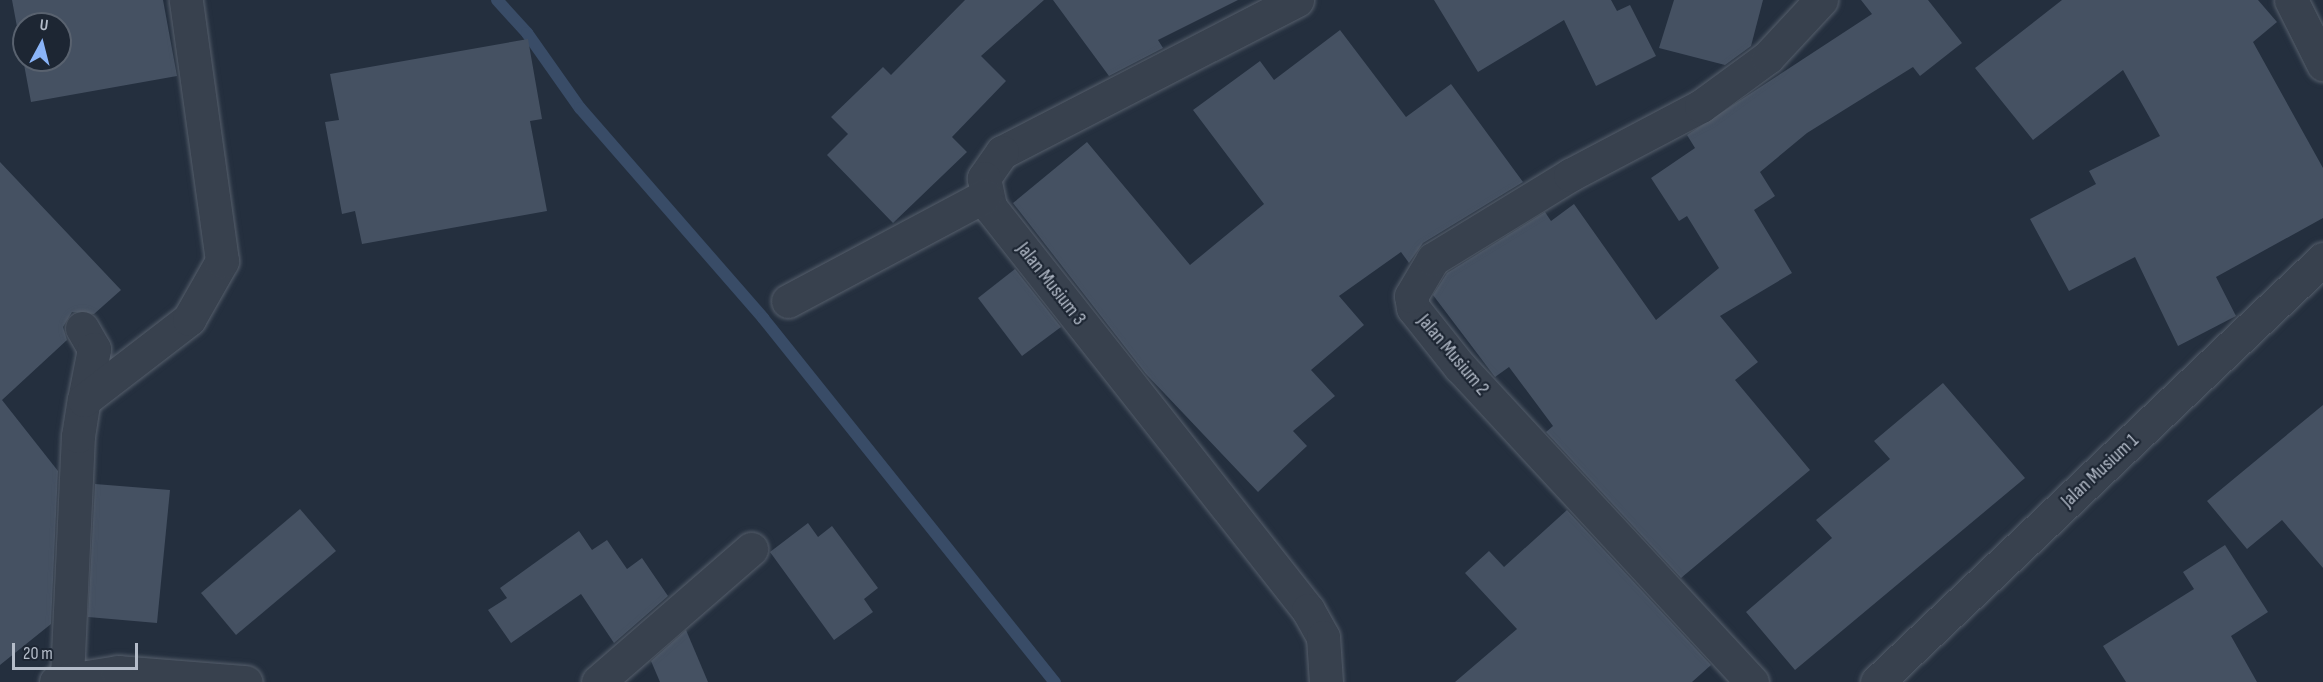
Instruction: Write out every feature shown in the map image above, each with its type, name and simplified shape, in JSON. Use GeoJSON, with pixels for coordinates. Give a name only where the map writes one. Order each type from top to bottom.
{"type":"FeatureCollection","features":[{"type":"Feature","properties":{"kind":"street"},"geometry":{"type":"LineString","coordinates":[[84,400],[189,319],[222,261],[186,0]]}},
{"type":"Feature","properties":{"kind":"street"},"geometry":{"type":"LineString","coordinates":[[788,301],[985,196],[988,165],[1002,152],[1297,0]]}},
{"type":"Feature","properties":{"kind":"street","name":"Jalan Musium 2"},"geometry":{"type":"LineString","coordinates":[[1738,678],[1460,367],[1413,308],[1411,296],[1433,259],[1560,181],[1701,106],[1768,57],[1821,0]]}},
{"type":"Feature","properties":{"kind":"street"},"geometry":{"type":"LineString","coordinates":[[2291,0],[2323,64]]}},
{"type":"Feature","properties":{"kind":"street","name":"Jalan Musium 3"},"geometry":{"type":"LineString","coordinates":[[985,196],[1308,610],[1323,637],[1326,682]]}},
{"type":"Feature","properties":{"kind":"street","name":"Jalan Musium 1"},"geometry":{"type":"LineString","coordinates":[[1877,682],[2323,259]]}},
{"type":"Feature","properties":{"kind":"street"},"geometry":{"type":"LineString","coordinates":[[82,328],[94,349],[84,400],[61,680],[118,672],[246,682]]}},
{"type":"Feature","properties":{"kind":"street"},"geometry":{"type":"LineString","coordinates":[[598,682],[751,549]]}},
{"type":"Feature","properties":{"kind":"building"},"geometry":{"type":"Polygon","coordinates":[[[12,0],[163,0],[177,76],[31,102],[25,72],[72,72],[72,12],[14,12],[12,0]]]}},
{"type":"Feature","properties":{"kind":"building"},"geometry":{"type":"Polygon","coordinates":[[[965,0],[1044,0],[981,56],[1006,81],[952,137],[967,152],[893,223],[827,155],[848,134],[831,117],[883,67],[891,75],[965,0]]]}},
{"type":"Feature","properties":{"kind":"building"},"geometry":{"type":"Polygon","coordinates":[[[1053,0],[1238,0],[1158,40],[1163,48],[1109,76],[1053,0]]]}},
{"type":"Feature","properties":{"kind":"building"},"geometry":{"type":"Polygon","coordinates":[[[1434,0],[1611,0],[1617,11],[1630,5],[1656,56],[1596,86],[1564,20],[1478,72],[1434,0]]]}},
{"type":"Feature","properties":{"kind":"building"},"geometry":{"type":"Polygon","coordinates":[[[1674,0],[1763,0],[1751,46],[1725,65],[1659,48],[1674,0]]]}},
{"type":"Feature","properties":{"kind":"building"},"geometry":{"type":"Polygon","coordinates":[[[1861,0],[1928,0],[1962,43],[1920,76],[1913,67],[1807,133],[1760,172],[1775,196],[1754,210],[1792,273],[1720,316],[1758,362],[1735,380],[1810,470],[1681,578],[1546,432],[1553,426],[1509,367],[1495,377],[1433,295],[1447,273],[1545,212],[1551,221],[1574,204],[1656,320],[1719,268],[1687,216],[1679,221],[1651,178],[1695,148],[1687,135],[1872,14],[1861,0]]]}},
{"type":"Feature","properties":{"kind":"building"},"geometry":{"type":"Polygon","coordinates":[[[2062,0],[2258,0],[2277,22],[2253,42],[2323,168],[2323,218],[2216,277],[2236,316],[2178,346],[2135,257],[2069,291],[2030,219],[2096,184],[2089,171],[2160,136],[2123,70],[2033,140],[1975,68],[2062,0]]]}},
{"type":"Feature","properties":{"kind":"building"},"geometry":{"type":"Polygon","coordinates":[[[1340,30],[1406,117],[1451,84],[1523,182],[1423,243],[1409,263],[1401,252],[1339,296],[1364,325],[1311,370],[1335,396],[1293,431],[1307,446],[1258,492],[1146,374],[1013,203],[1087,142],[1190,265],[1264,204],[1193,110],[1260,61],[1274,80],[1340,30]]]}},
{"type":"Feature","properties":{"kind":"building"},"geometry":{"type":"Polygon","coordinates":[[[528,39],[542,119],[530,121],[547,211],[362,244],[355,211],[342,214],[325,122],[339,120],[330,74],[528,39]]]}},
{"type":"Feature","properties":{"kind":"building"},"geometry":{"type":"Polygon","coordinates":[[[0,162],[121,290],[94,314],[72,312],[63,327],[67,340],[2,400],[58,471],[51,624],[0,665],[0,162]]]}},
{"type":"Feature","properties":{"kind":"building"},"geometry":{"type":"Polygon","coordinates":[[[1015,269],[1061,327],[1022,356],[978,298],[1015,269]]]}},
{"type":"Feature","properties":{"kind":"building"},"geometry":{"type":"Polygon","coordinates":[[[1943,383],[2025,478],[1795,670],[1746,612],[1832,538],[1816,520],[1890,459],[1874,441],[1943,383]]]}},
{"type":"Feature","properties":{"kind":"building"},"geometry":{"type":"Polygon","coordinates":[[[2323,405],[2323,568],[2282,520],[2247,549],[2207,501],[2323,405]]]}},
{"type":"Feature","properties":{"kind":"building"},"geometry":{"type":"Polygon","coordinates":[[[95,484],[170,490],[157,623],[88,617],[95,484]]]}},
{"type":"Feature","properties":{"kind":"building"},"geometry":{"type":"Polygon","coordinates":[[[300,509],[336,551],[236,635],[201,593],[300,509]]]}},
{"type":"Feature","properties":{"kind":"building"},"geometry":{"type":"Polygon","coordinates":[[[1567,510],[1711,665],[1692,682],[1455,682],[1517,629],[1465,573],[1489,551],[1504,567],[1567,510]]]}},
{"type":"Feature","properties":{"kind":"building"},"geometry":{"type":"Polygon","coordinates":[[[808,523],[818,537],[832,526],[878,588],[864,599],[873,612],[834,640],[770,552],[808,523]]]}},
{"type":"Feature","properties":{"kind":"building"},"geometry":{"type":"Polygon","coordinates":[[[579,531],[592,550],[607,540],[627,569],[642,558],[668,596],[614,643],[581,594],[511,643],[488,610],[507,598],[500,588],[579,531]]]}},
{"type":"Feature","properties":{"kind":"building"},"geometry":{"type":"Polygon","coordinates":[[[2225,545],[2268,612],[2231,636],[2257,682],[2126,682],[2103,646],[2194,589],[2183,572],[2225,545]]]}},
{"type":"Feature","properties":{"kind":"building"},"geometry":{"type":"Polygon","coordinates":[[[686,630],[708,682],[660,682],[651,661],[686,630]]]}},
{"type":"Feature","properties":{"kind":"waterway"},"geometry":{"type":"LineString","coordinates":[[497,0],[527,33],[580,108],[763,318],[1055,682]]}}]}
